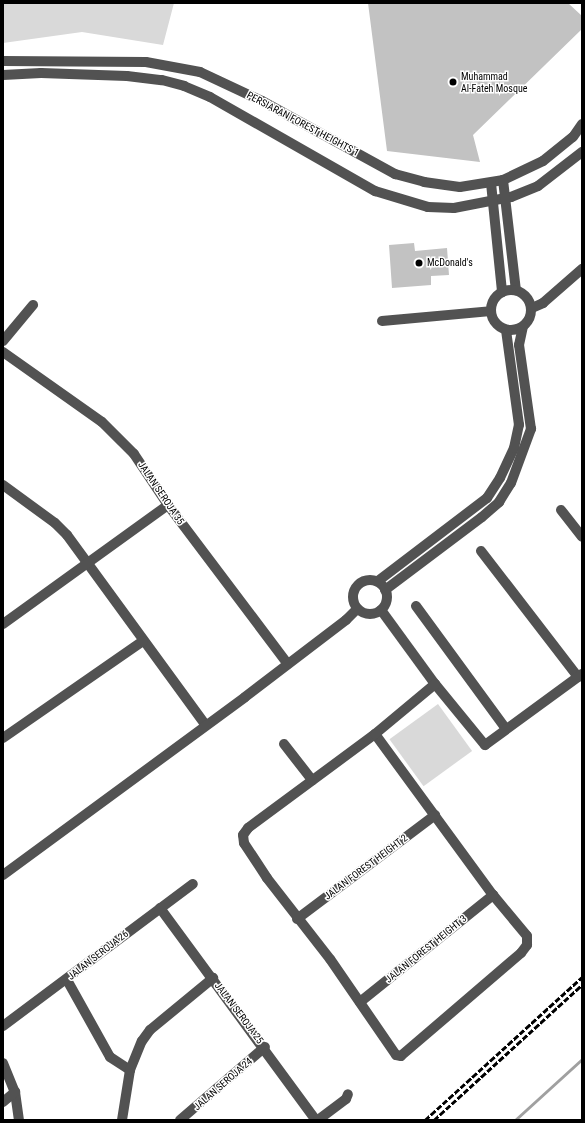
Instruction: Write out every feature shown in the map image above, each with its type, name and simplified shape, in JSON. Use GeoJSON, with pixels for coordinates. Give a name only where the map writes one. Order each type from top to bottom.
{"type":"FeatureCollection","features":[{"type":"Feature","properties":{"kind":"street","name":"PERSIARAN FOREST HEIGHTS 1"},"geometry":{"type":"LineString","coordinates":[[3,61],[146,62],[200,72],[262,101],[396,174],[424,182],[460,187],[503,180],[543,161],[573,137],[582,124]]}},
{"type":"Feature","properties":{"kind":"street","name":"PERSIARAN FOREST HEIGHTS 1"},"geometry":{"type":"LineString","coordinates":[[3,75],[62,73],[162,80],[210,97],[349,178],[386,196],[434,207],[454,208],[506,199],[538,186],[582,152]]}},
{"type":"Feature","properties":{"kind":"street"},"geometry":{"type":"LineString","coordinates":[[503,180],[516,290]]}},
{"type":"Feature","properties":{"kind":"street"},"geometry":{"type":"LineString","coordinates":[[491,183],[502,292]]}},
{"type":"Feature","properties":{"kind":"street"},"geometry":{"type":"LineString","coordinates":[[532,308],[543,303],[582,269]]}},
{"type":"Feature","properties":{"kind":"street"},"geometry":{"type":"LineString","coordinates":[[386,590],[482,517],[499,502],[511,483],[531,429],[519,345],[523,326],[531,315],[532,308],[526,296],[516,290],[502,292],[494,300],[491,311],[495,323],[506,330],[523,326]]}},
{"type":"Feature","properties":{"kind":"street"},"geometry":{"type":"LineString","coordinates":[[3,341],[33,305]]}},
{"type":"Feature","properties":{"kind":"street"},"geometry":{"type":"LineString","coordinates":[[382,321],[491,311]]}},
{"type":"Feature","properties":{"kind":"street"},"geometry":{"type":"LineString","coordinates":[[378,581],[487,498],[500,478],[514,448],[519,424],[506,330]]}},
{"type":"Feature","properties":{"kind":"street","name":"JALAN SEROJA 35"},"geometry":{"type":"LineString","coordinates":[[3,352],[102,422],[134,454],[168,505],[288,664]]}},
{"type":"Feature","properties":{"kind":"street"},"geometry":{"type":"LineString","coordinates":[[3,486],[55,523],[89,563],[143,641],[206,724]]}},
{"type":"Feature","properties":{"kind":"street"},"geometry":{"type":"LineString","coordinates":[[3,624],[168,505]]}},
{"type":"Feature","properties":{"kind":"street"},"geometry":{"type":"LineString","coordinates":[[561,510],[582,537]]}},
{"type":"Feature","properties":{"kind":"street"},"geometry":{"type":"LineString","coordinates":[[381,610],[435,684],[485,745],[580,676],[480,551]]}},
{"type":"Feature","properties":{"kind":"street"},"geometry":{"type":"LineString","coordinates":[[367,579],[378,581],[386,590],[387,600],[381,610],[366,614],[357,608],[352,599],[354,588],[367,579]]}},
{"type":"Feature","properties":{"kind":"street"},"geometry":{"type":"LineString","coordinates":[[416,606],[506,730]]}},
{"type":"Feature","properties":{"kind":"street"},"geometry":{"type":"LineString","coordinates":[[3,874],[288,664],[346,620],[357,608]]}},
{"type":"Feature","properties":{"kind":"street"},"geometry":{"type":"LineString","coordinates":[[3,738],[143,641]]}},
{"type":"Feature","properties":{"kind":"street"},"geometry":{"type":"LineString","coordinates":[[375,734],[493,895],[527,936],[524,949],[403,1055],[396,1055],[360,1002],[263,872],[244,842],[243,835],[248,828],[375,734],[435,684]]}},
{"type":"Feature","properties":{"kind":"street"},"geometry":{"type":"LineString","coordinates":[[284,744],[312,780]]}},
{"type":"Feature","properties":{"kind":"street","name":"JALAN FOREST HEIGHT 2"},"geometry":{"type":"LineString","coordinates":[[297,918],[435,815]]}},
{"type":"Feature","properties":{"kind":"street","name":"JALAN SEROJA 26"},"geometry":{"type":"LineString","coordinates":[[3,1026],[67,980],[193,884]]}},
{"type":"Feature","properties":{"kind":"street","name":"JALAN FOREST HEIGHT 3"},"geometry":{"type":"LineString","coordinates":[[360,1002],[493,895]]}},
{"type":"Feature","properties":{"kind":"street","name":"JALAN SEROJA 25"},"geometry":{"type":"LineString","coordinates":[[160,908],[265,1047],[317,1120]]}},
{"type":"Feature","properties":{"kind":"street"},"geometry":{"type":"LineString","coordinates":[[122,1120],[130,1070],[138,1048],[150,1030],[213,978]]}},
{"type":"Feature","properties":{"kind":"street"},"geometry":{"type":"LineString","coordinates":[[67,980],[110,1057],[130,1070]]}},
{"type":"Feature","properties":{"kind":"street","name":"JALAN SEROJA 24"},"geometry":{"type":"LineString","coordinates":[[180,1120],[265,1047]]}},
{"type":"Feature","properties":{"kind":"street"},"geometry":{"type":"LineString","coordinates":[[3,1063],[15,1092],[19,1120]]}},
{"type":"Feature","properties":{"kind":"street"},"geometry":{"type":"LineString","coordinates":[[3,1102],[15,1092]]}},
{"type":"Feature","properties":{"kind":"street"},"geometry":{"type":"LineString","coordinates":[[317,1120],[346,1099],[348,1094]]}},
{"type":"Feature","properties":{"kind":"shaded area"},"geometry":{"type":"Polygon","coordinates":[[[3,3],[174,3],[163,45],[82,32],[3,43],[3,3]]]}},
{"type":"Feature","properties":{"kind":"shaded area"},"geometry":{"type":"Polygon","coordinates":[[[438,704],[472,751],[424,786],[389,739],[438,704]]]}},
{"type":"Feature","properties":{"kind":"building","name":"Muhammad Al-Fateh Mosque"},"geometry":{"type":"Polygon","coordinates":[[[368,3],[568,3],[582,16],[582,29],[473,135],[480,162],[387,151],[368,3]]]}},
{"type":"Feature","properties":{"kind":"building","name":"McDonald's"},"geometry":{"type":"Polygon","coordinates":[[[414,243],[415,251],[447,248],[449,275],[431,276],[431,285],[392,288],[389,245],[414,243]]]}},
{"type":"Feature","properties":{"kind":"waterway"},"geometry":{"type":"LineString","coordinates":[[515,1120],[582,1059]]}},
{"type":"Feature","properties":{"kind":"railway"},"geometry":{"type":"LineString","coordinates":[[425,1120],[582,977]]}},
{"type":"Feature","properties":{"kind":"railway"},"geometry":{"type":"LineString","coordinates":[[434,1120],[582,985]]}},
{"type":"Feature","properties":{"kind":"place","name":"Muhammad Al-Fateh Mosque"},"geometry":{"type":"Point","coordinates":[453,82]}},
{"type":"Feature","properties":{"kind":"place","name":"McDonald's"},"geometry":{"type":"Point","coordinates":[419,263]}}]}
